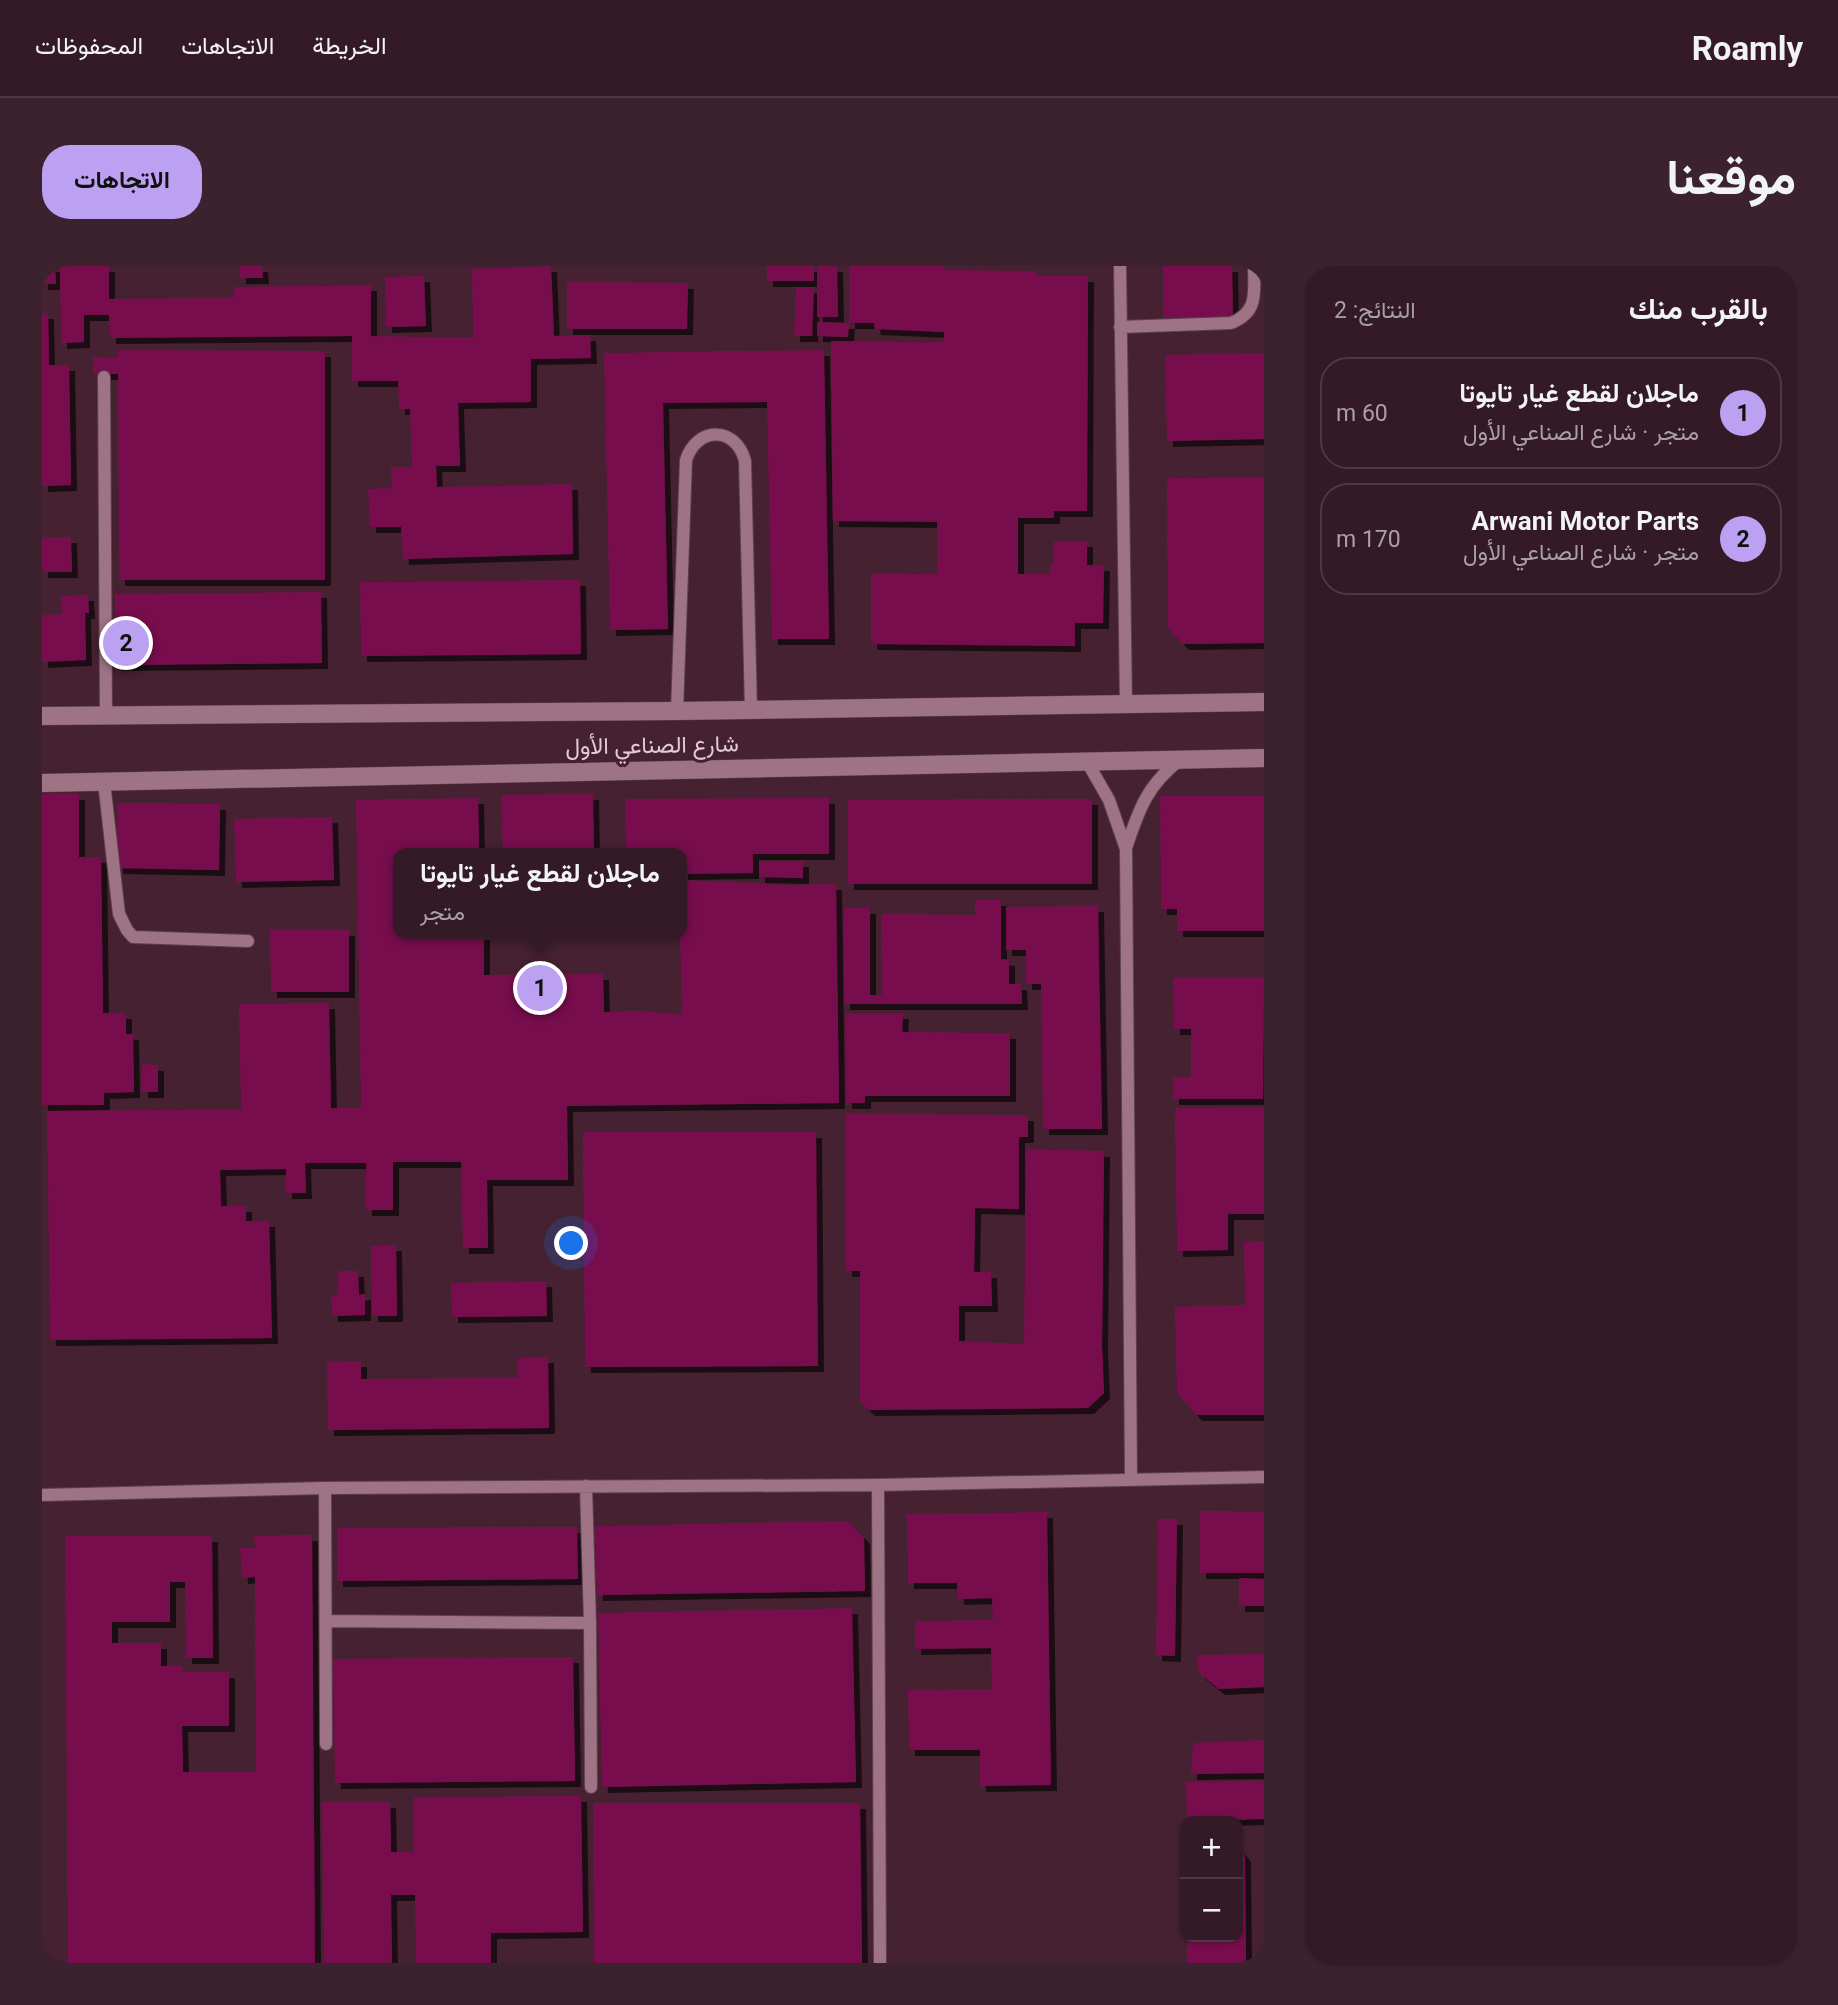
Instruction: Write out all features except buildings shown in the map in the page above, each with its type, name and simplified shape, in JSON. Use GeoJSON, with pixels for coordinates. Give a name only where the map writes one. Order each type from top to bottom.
{"type":"FeatureCollection","features":[{"type":"Feature","properties":{"kind":"main road","name":"شارع الصناعي الأول"},"geometry":{"type":"LineString","coordinates":[[42,716],[1126,706],[1264,702]]}},
{"type":"Feature","properties":{"kind":"main road","name":"شارع الصناعي الأول"},"geometry":{"type":"LineString","coordinates":[[42,783],[1264,758]]}},
{"type":"Feature","properties":{"kind":"lane"},"geometry":{"type":"LineString","coordinates":[[1120,266],[1126,706]]}},
{"type":"Feature","properties":{"kind":"lane"},"geometry":{"type":"LineString","coordinates":[[1120,327],[1231,323],[1241,319],[1254,301],[1254,266]]}},
{"type":"Feature","properties":{"kind":"lane"},"geometry":{"type":"LineString","coordinates":[[104,377],[106,715]]}},
{"type":"Feature","properties":{"kind":"lane"},"geometry":{"type":"LineString","coordinates":[[677,711],[686,460],[693,444],[699,439],[716,434],[738,445],[745,461],[751,710]]}},
{"type":"Feature","properties":{"kind":"lane"},"geometry":{"type":"LineString","coordinates":[[1131,1478],[1126,849],[1139,808],[1151,788],[1181,759]]}},
{"type":"Feature","properties":{"kind":"lane"},"geometry":{"type":"LineString","coordinates":[[1086,760],[1109,800],[1126,849]]}},
{"type":"Feature","properties":{"kind":"lane"},"geometry":{"type":"LineString","coordinates":[[104,782],[119,914],[133,937],[248,940]]}},
{"type":"Feature","properties":{"kind":"lane"},"geometry":{"type":"LineString","coordinates":[[42,1495],[325,1488],[878,1485],[1264,1477]]}},
{"type":"Feature","properties":{"kind":"lane"},"geometry":{"type":"LineString","coordinates":[[878,1485],[880,1963]]}},
{"type":"Feature","properties":{"kind":"lane"},"geometry":{"type":"LineString","coordinates":[[586,1486],[591,1787]]}},
{"type":"Feature","properties":{"kind":"lane"},"geometry":{"type":"LineString","coordinates":[[325,1488],[326,1744]]}},
{"type":"Feature","properties":{"kind":"lane"},"geometry":{"type":"LineString","coordinates":[[327,1621],[590,1623]]}},
{"type":"Feature","properties":{"kind":"place","name":"Arwani Motor Parts"},"geometry":{"type":"Point","coordinates":[126,643]}},
{"type":"Feature","properties":{"kind":"place","name":"ماجلان لقطع غيار تايوتا"},"geometry":{"type":"Point","coordinates":[540,988]}}]}
